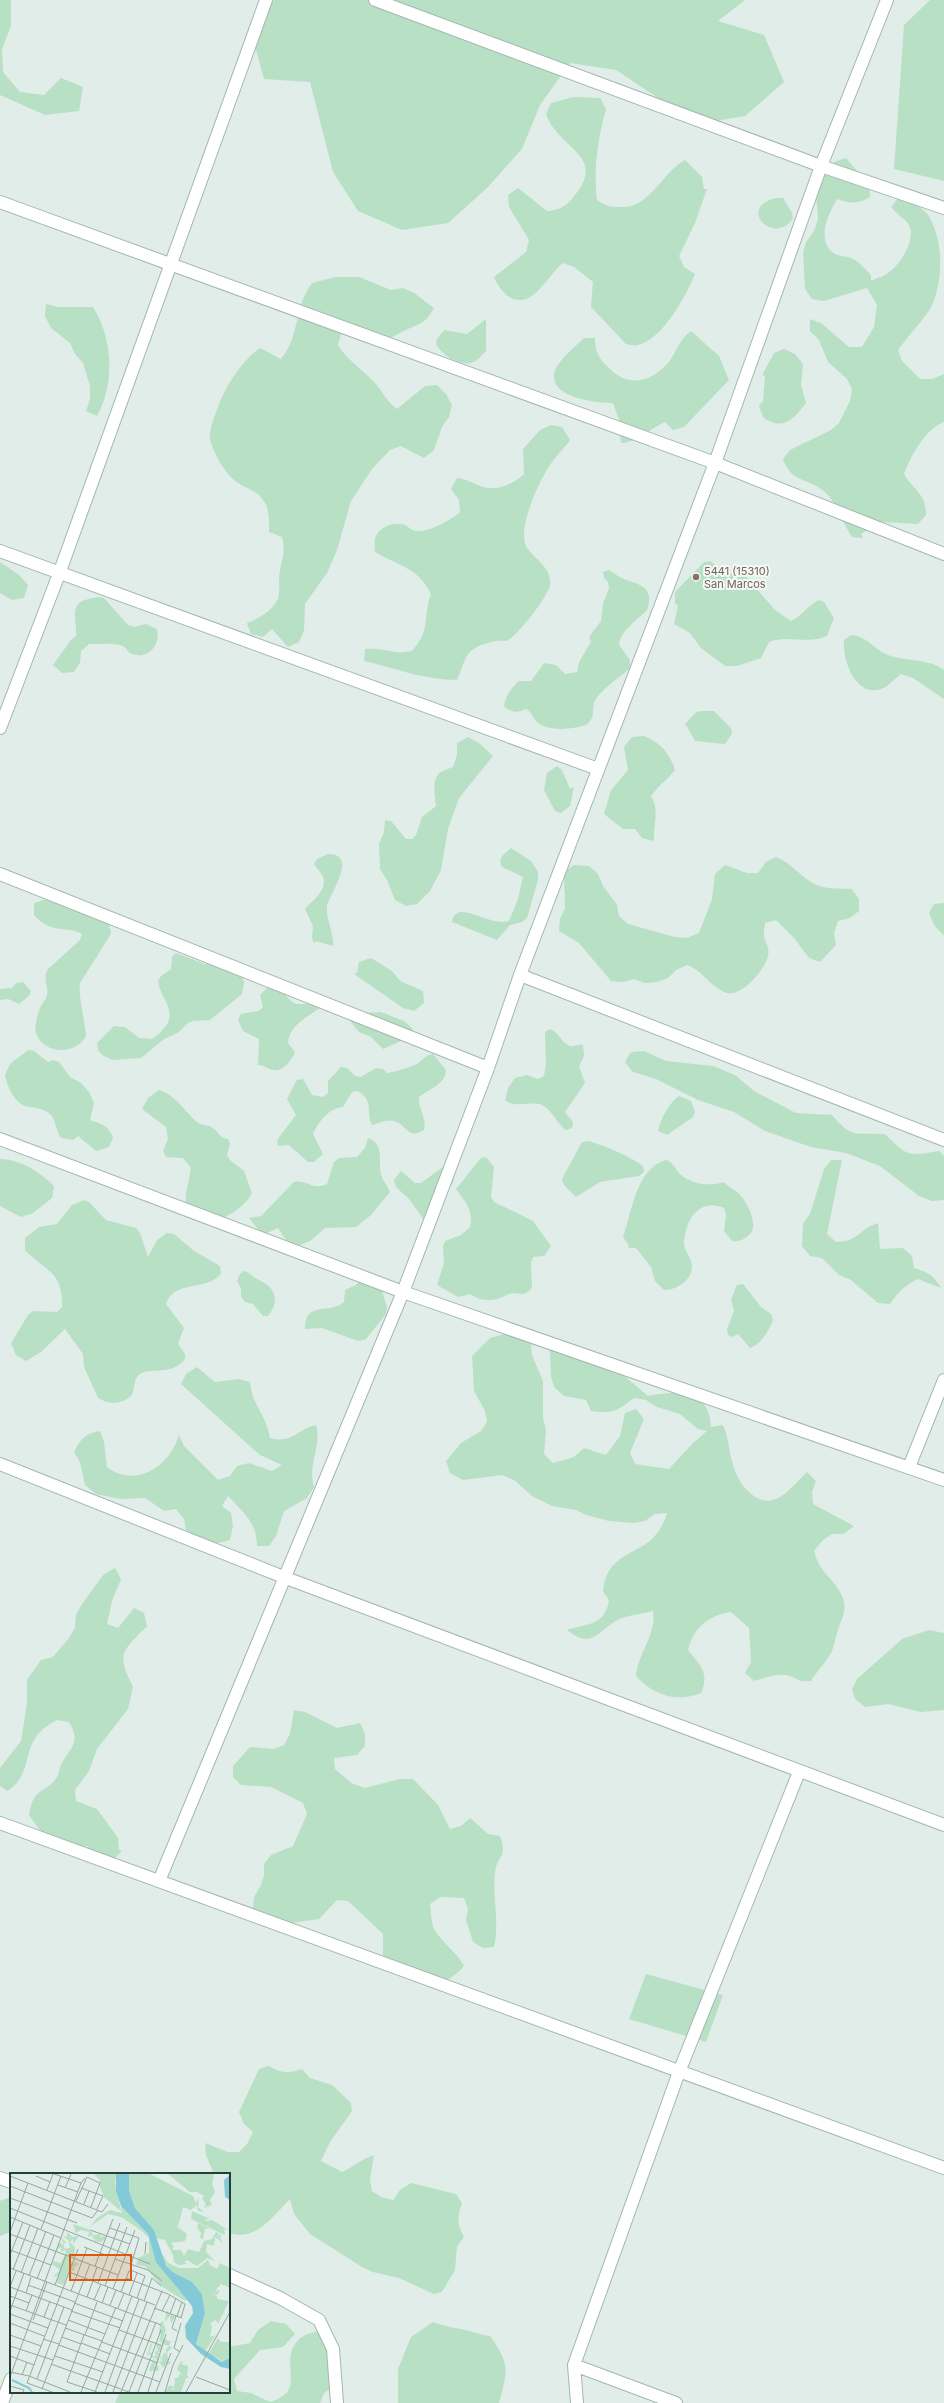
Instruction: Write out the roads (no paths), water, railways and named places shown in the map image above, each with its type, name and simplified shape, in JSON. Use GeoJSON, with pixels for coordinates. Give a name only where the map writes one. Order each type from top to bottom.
{"type":"FeatureCollection","features":[{"type":"Feature","properties":{"kind":"street"},"geometry":{"type":"LineString","coordinates":[[0,728],[59,574],[266,0]]}},
{"type":"Feature","properties":{"kind":"street"},"geometry":{"type":"LineString","coordinates":[[375,0],[821,166],[944,208]]}},
{"type":"Feature","properties":{"kind":"street"},"geometry":{"type":"LineString","coordinates":[[159,1881],[286,1578],[403,1292],[488,1068],[520,975],[715,463],[821,166],[888,0]]}},
{"type":"Feature","properties":{"kind":"street"},"geometry":{"type":"LineString","coordinates":[[0,202],[172,263],[715,463],[944,554]]}},
{"type":"Feature","properties":{"kind":"street"},"geometry":{"type":"LineString","coordinates":[[0,551],[59,574],[598,769]]}},
{"type":"Feature","properties":{"kind":"street"},"geometry":{"type":"LineString","coordinates":[[0,874],[488,1068]]}},
{"type":"Feature","properties":{"kind":"street"},"geometry":{"type":"LineString","coordinates":[[520,975],[944,1140]]}},
{"type":"Feature","properties":{"kind":"street"},"geometry":{"type":"LineString","coordinates":[[0,1139],[403,1292],[944,1480]]}},
{"type":"Feature","properties":{"kind":"street"},"geometry":{"type":"LineString","coordinates":[[909,1467],[944,1380]]}},
{"type":"Feature","properties":{"kind":"street"},"geometry":{"type":"LineString","coordinates":[[0,1464],[286,1578],[799,1772],[944,1825]]}},
{"type":"Feature","properties":{"kind":"street"},"geometry":{"type":"LineString","coordinates":[[577,2403],[574,2366],[679,2072],[799,1772]]}},
{"type":"Feature","properties":{"kind":"street"},"geometry":{"type":"LineString","coordinates":[[0,1823],[944,2168]]}},
{"type":"Feature","properties":{"kind":"street"},"geometry":{"type":"LineString","coordinates":[[0,2178],[10,2182]]}},
{"type":"Feature","properties":{"kind":"street"},"geometry":{"type":"LineString","coordinates":[[230,2275],[280,2298],[319,2320],[333,2349],[337,2403]]}},
{"type":"Feature","properties":{"kind":"street"},"geometry":{"type":"LineString","coordinates":[[574,2366],[676,2403]]}},
{"type":"Feature","properties":{"kind":"street"},"geometry":{"type":"LineString","coordinates":[[2,2403],[10,2382]]}},
{"type":"Feature","properties":{"kind":"place","name":"5441 (15310) San Marcos"},"geometry":{"type":"Point","coordinates":[696,577]}}]}
